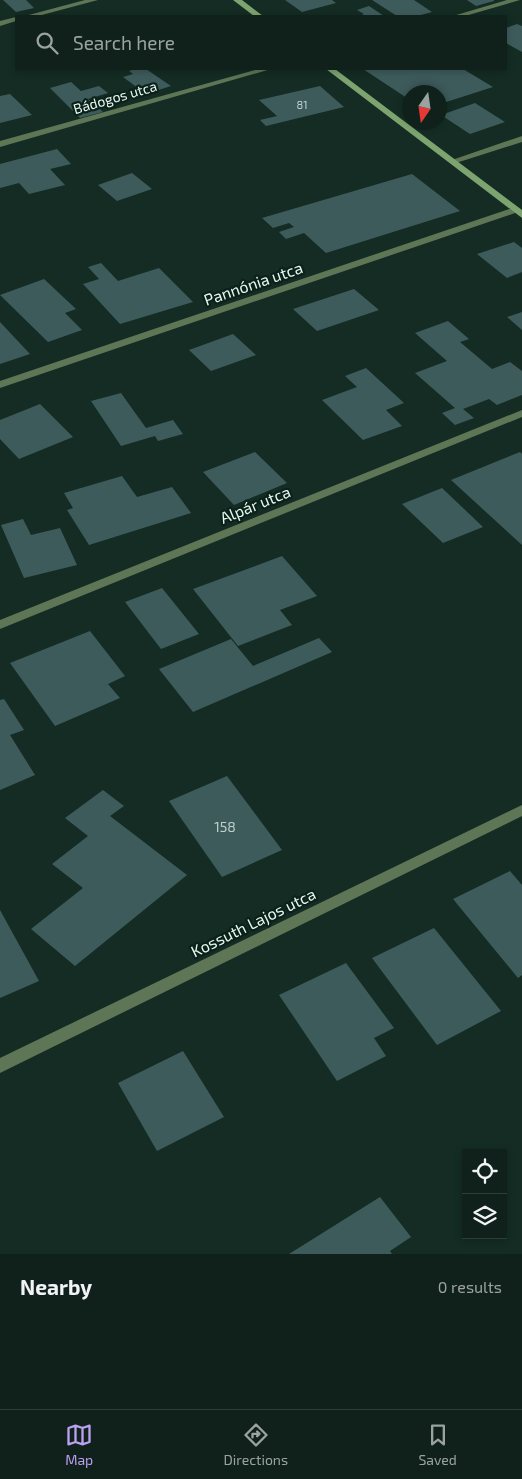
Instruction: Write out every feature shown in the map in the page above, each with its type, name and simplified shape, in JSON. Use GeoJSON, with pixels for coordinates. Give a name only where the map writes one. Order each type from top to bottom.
{"type":"FeatureCollection","features":[{"type":"Feature","properties":{"kind":"street"},"geometry":{"type":"LineString","coordinates":[[33,15],[94,0]]}},
{"type":"Feature","properties":{"kind":"street"},"geometry":{"type":"LineString","coordinates":[[237,0],[258,15]]}},
{"type":"Feature","properties":{"kind":"street"},"geometry":{"type":"LineString","coordinates":[[461,15],[516,0]]}},
{"type":"Feature","properties":{"kind":"street"},"geometry":{"type":"LineString","coordinates":[[0,24],[15,20]]}},
{"type":"Feature","properties":{"kind":"street","name":"Bádogos utca"},"geometry":{"type":"LineString","coordinates":[[0,144],[263,70]]}},
{"type":"Feature","properties":{"kind":"street"},"geometry":{"type":"LineString","coordinates":[[331,70],[519,212]]}},
{"type":"Feature","properties":{"kind":"street"},"geometry":{"type":"LineString","coordinates":[[453,161],[522,138]]}},
{"type":"Feature","properties":{"kind":"street","name":"Pannónia utca"},"geometry":{"type":"LineString","coordinates":[[0,385],[519,212]]}},
{"type":"Feature","properties":{"kind":"street","name":"Alpár utca"},"geometry":{"type":"LineString","coordinates":[[0,625],[522,413]]}},
{"type":"Feature","properties":{"kind":"street","name":"Kossuth Lajos utca"},"geometry":{"type":"LineString","coordinates":[[0,1066],[522,810]]}},
{"type":"Feature","properties":{"kind":"building"},"geometry":{"type":"Polygon","coordinates":[[[3,0],[26,0],[34,8],[16,12],[3,0]]]}},
{"type":"Feature","properties":{"kind":"building"},"geometry":{"type":"Polygon","coordinates":[[[285,0],[332,0],[336,3],[302,12],[285,0]]]}},
{"type":"Feature","properties":{"kind":"building"},"geometry":{"type":"Polygon","coordinates":[[[372,0],[414,0],[432,12],[421,15],[395,15],[372,0]]]}},
{"type":"Feature","properties":{"kind":"building"},"geometry":{"type":"Polygon","coordinates":[[[467,0],[494,0],[494,1],[476,6],[467,0]]]}},
{"type":"Feature","properties":{"kind":"building"},"geometry":{"type":"Polygon","coordinates":[[[369,6],[382,15],[362,15],[364,14],[357,10],[369,6]]]}},
{"type":"Feature","properties":{"kind":"building"},"geometry":{"type":"Polygon","coordinates":[[[517,24],[522,26],[522,52],[507,44],[507,28],[517,24]]]}},
{"type":"Feature","properties":{"kind":"building"},"geometry":{"type":"Polygon","coordinates":[[[147,70],[171,86],[146,94],[123,77],[133,74],[129,71],[147,70]]]}},
{"type":"Feature","properties":{"kind":"building"},"geometry":{"type":"Polygon","coordinates":[[[365,70],[465,70],[493,87],[447,102],[447,85],[402,85],[402,95],[365,70]]]}},
{"type":"Feature","properties":{"kind":"building"},"geometry":{"type":"Polygon","coordinates":[[[71,82],[81,91],[99,86],[108,93],[88,99],[103,112],[80,118],[50,88],[71,82]]]}},
{"type":"Feature","properties":{"kind":"building"},"geometry":{"type":"Polygon","coordinates":[[[320,86],[344,107],[266,126],[260,120],[277,116],[259,100],[320,86]]]}},
{"type":"Feature","properties":{"kind":"building"},"geometry":{"type":"Polygon","coordinates":[[[10,94],[32,115],[0,123],[0,96],[10,94]]]}},
{"type":"Feature","properties":{"kind":"building"},"geometry":{"type":"Polygon","coordinates":[[[475,103],[505,122],[470,134],[447,119],[447,113],[475,103]]]}},
{"type":"Feature","properties":{"kind":"building"},"geometry":{"type":"Polygon","coordinates":[[[57,149],[71,164],[50,169],[65,185],[29,194],[19,183],[0,188],[0,164],[57,149]]]}},
{"type":"Feature","properties":{"kind":"building"},"geometry":{"type":"Polygon","coordinates":[[[132,173],[152,189],[117,201],[98,185],[132,173]]]}},
{"type":"Feature","properties":{"kind":"building"},"geometry":{"type":"Polygon","coordinates":[[[412,174],[460,211],[326,253],[304,233],[286,239],[279,232],[294,227],[289,223],[273,228],[262,218],[412,174]]]}},
{"type":"Feature","properties":{"kind":"building"},"geometry":{"type":"Polygon","coordinates":[[[514,242],[522,248],[522,272],[507,278],[477,254],[514,242]]]}},
{"type":"Feature","properties":{"kind":"building"},"geometry":{"type":"Polygon","coordinates":[[[101,263],[118,281],[159,268],[193,302],[120,324],[83,284],[99,279],[88,267],[101,263]]]}},
{"type":"Feature","properties":{"kind":"building"},"geometry":{"type":"Polygon","coordinates":[[[44,279],[76,309],[65,313],[82,330],[48,342],[0,295],[44,279]]]}},
{"type":"Feature","properties":{"kind":"building"},"geometry":{"type":"Polygon","coordinates":[[[354,289],[379,310],[317,331],[293,309],[354,289]]]}},
{"type":"Feature","properties":{"kind":"building"},"geometry":{"type":"Polygon","coordinates":[[[522,312],[522,330],[507,317],[522,312]]]}},
{"type":"Feature","properties":{"kind":"building"},"geometry":{"type":"Polygon","coordinates":[[[448,321],[469,339],[460,342],[492,369],[510,362],[522,371],[522,395],[497,405],[489,399],[463,409],[474,418],[455,425],[442,413],[455,408],[415,373],[447,361],[415,333],[448,321]]]}},
{"type":"Feature","properties":{"kind":"building"},"geometry":{"type":"Polygon","coordinates":[[[0,322],[30,354],[0,364],[0,322]]]}},
{"type":"Feature","properties":{"kind":"building"},"geometry":{"type":"Polygon","coordinates":[[[233,334],[256,355],[211,371],[189,350],[233,334]]]}},
{"type":"Feature","properties":{"kind":"building"},"geometry":{"type":"Polygon","coordinates":[[[366,368],[404,403],[386,410],[402,426],[363,440],[322,400],[357,387],[345,376],[366,368]]]}},
{"type":"Feature","properties":{"kind":"building"},"geometry":{"type":"Polygon","coordinates":[[[121,393],[146,428],[173,420],[183,434],[158,441],[155,436],[121,446],[91,401],[121,393]]]}},
{"type":"Feature","properties":{"kind":"building"},"geometry":{"type":"Polygon","coordinates":[[[40,404],[73,437],[19,459],[0,439],[0,420],[40,404]]]}},
{"type":"Feature","properties":{"kind":"building"},"geometry":{"type":"Polygon","coordinates":[[[255,452],[287,483],[234,505],[203,472],[255,452]]]}},
{"type":"Feature","properties":{"kind":"building"},"geometry":{"type":"Polygon","coordinates":[[[520,452],[522,454],[522,545],[451,480],[520,452]]]}},
{"type":"Feature","properties":{"kind":"building"},"geometry":{"type":"Polygon","coordinates":[[[122,476],[137,497],[172,487],[191,513],[89,545],[67,510],[73,508],[64,493],[122,476]]]}},
{"type":"Feature","properties":{"kind":"building"},"geometry":{"type":"Polygon","coordinates":[[[442,488],[483,527],[443,543],[402,504],[442,488]]]}},
{"type":"Feature","properties":{"kind":"building"},"geometry":{"type":"Polygon","coordinates":[[[23,519],[31,535],[60,528],[77,565],[24,578],[1,525],[23,519]]]}},
{"type":"Feature","properties":{"kind":"building"},"geometry":{"type":"Polygon","coordinates":[[[282,556],[317,596],[280,610],[292,625],[238,646],[193,589],[282,556]]]}},
{"type":"Feature","properties":{"kind":"building"},"geometry":{"type":"Polygon","coordinates":[[[162,588],[199,634],[161,649],[125,602],[162,588]]]}},
{"type":"Feature","properties":{"kind":"building"},"geometry":{"type":"Polygon","coordinates":[[[90,631],[125,676],[108,684],[120,698],[55,726],[10,663],[90,631]]]}},
{"type":"Feature","properties":{"kind":"building"},"geometry":{"type":"Polygon","coordinates":[[[319,638],[332,652],[193,712],[159,669],[231,639],[253,666],[319,638]]]}},
{"type":"Feature","properties":{"kind":"building"},"geometry":{"type":"Polygon","coordinates":[[[4,699],[24,730],[10,735],[35,775],[0,790],[0,700],[4,699]]]}},
{"type":"Feature","properties":{"kind":"building"},"geometry":{"type":"Polygon","coordinates":[[[227,776],[282,850],[222,877],[169,801],[227,776]]]}},
{"type":"Feature","properties":{"kind":"building"},"geometry":{"type":"Polygon","coordinates":[[[103,790],[124,806],[110,816],[187,875],[75,966],[31,929],[83,888],[52,864],[88,836],[65,818],[103,790]]]}},
{"type":"Feature","properties":{"kind":"building"},"geometry":{"type":"Polygon","coordinates":[[[510,871],[522,885],[522,975],[518,978],[453,899],[510,871]]]}},
{"type":"Feature","properties":{"kind":"building"},"geometry":{"type":"Polygon","coordinates":[[[0,910],[39,981],[0,998],[0,910]]]}},
{"type":"Feature","properties":{"kind":"building"},"geometry":{"type":"Polygon","coordinates":[[[434,928],[501,1011],[437,1045],[372,958],[434,928]]]}},
{"type":"Feature","properties":{"kind":"building"},"geometry":{"type":"Polygon","coordinates":[[[346,963],[394,1028],[374,1038],[386,1056],[337,1081],[279,995],[346,963]]]}},
{"type":"Feature","properties":{"kind":"building"},"geometry":{"type":"Polygon","coordinates":[[[183,1051],[224,1117],[157,1151],[118,1083],[183,1051]]]}},
{"type":"Feature","properties":{"kind":"building"},"geometry":{"type":"Polygon","coordinates":[[[380,1197],[411,1237],[390,1251],[392,1254],[289,1254],[380,1197]]]}}]}
